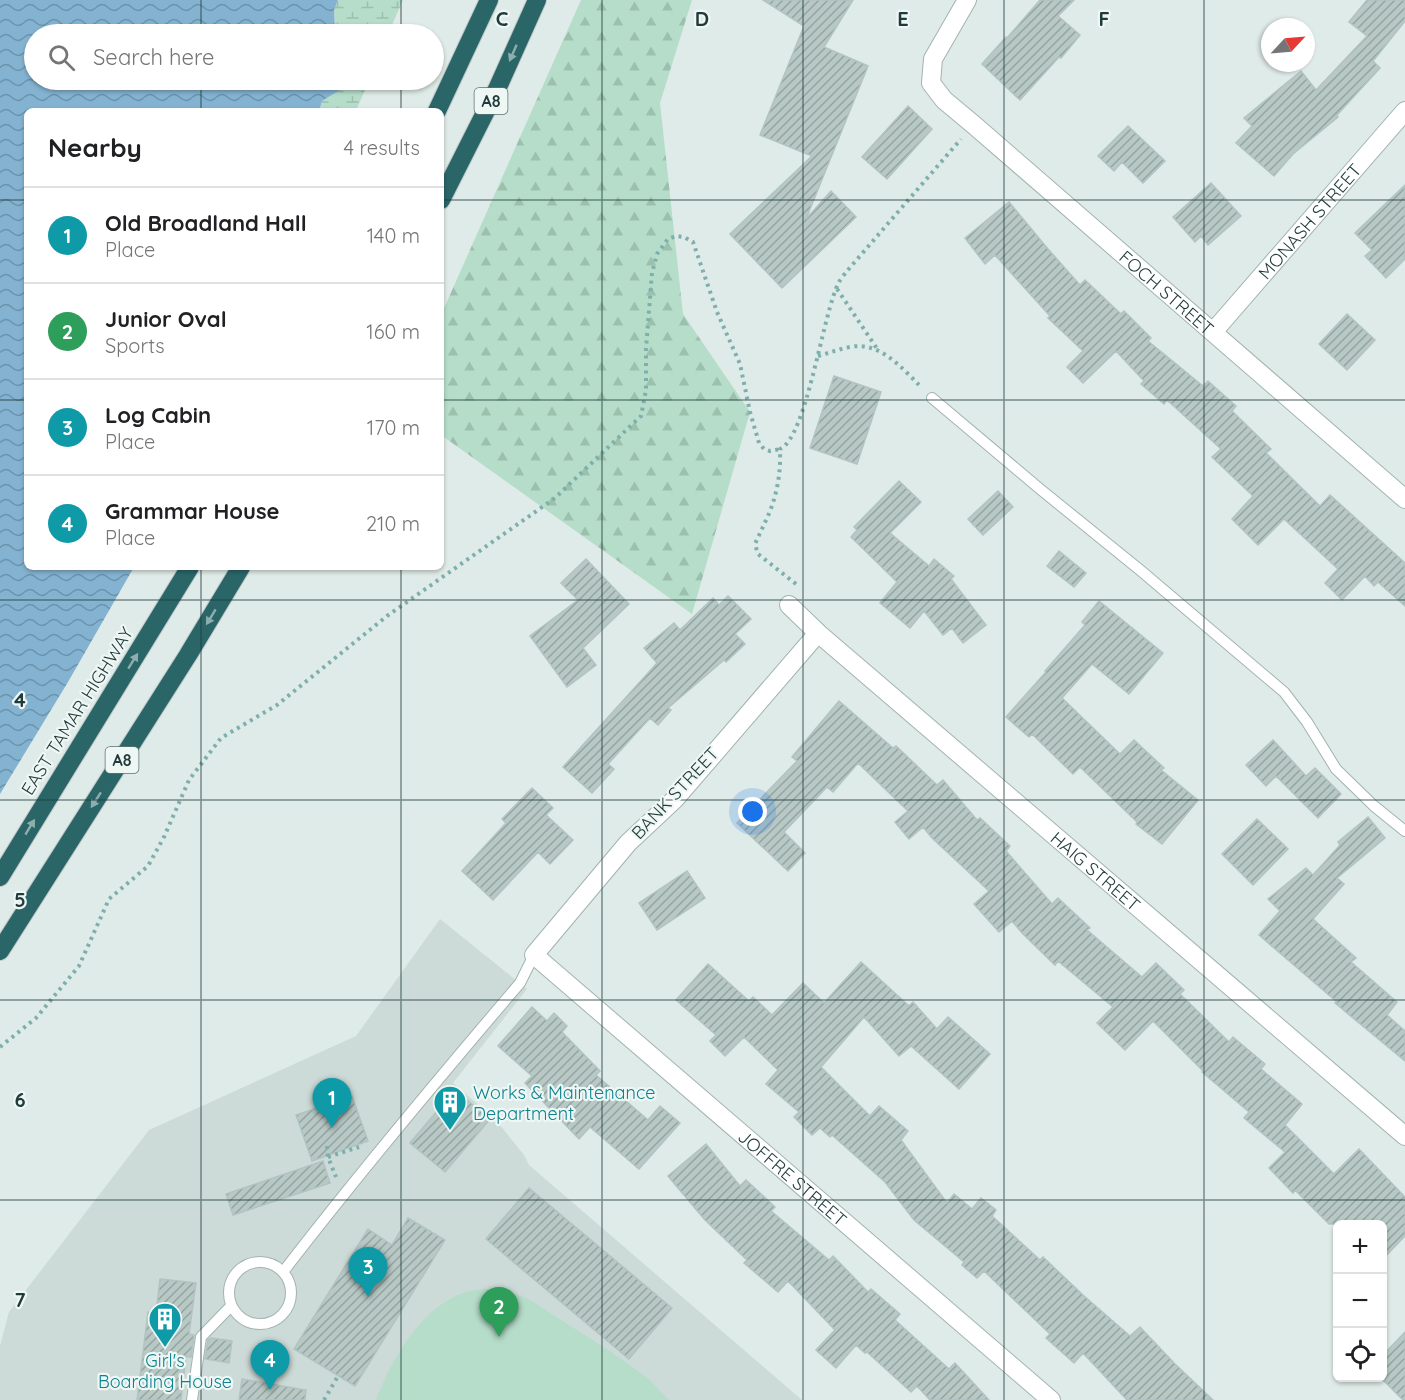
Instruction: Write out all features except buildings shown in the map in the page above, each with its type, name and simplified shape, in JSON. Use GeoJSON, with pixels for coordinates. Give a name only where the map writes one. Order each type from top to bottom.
{"type":"FeatureCollection","features":[{"type":"Feature","properties":{"kind":"highway","name":"A8"},"geometry":{"type":"LineString","coordinates":[[438,108],[489,0]]}},
{"type":"Feature","properties":{"kind":"highway","name":"A8"},"geometry":{"type":"LineString","coordinates":[[444,194],[498,87],[537,0]]}},
{"type":"Feature","properties":{"kind":"highway","name":"EAST TAMAR HIGHWAY"},"geometry":{"type":"LineString","coordinates":[[0,877],[188,570]]}},
{"type":"Feature","properties":{"kind":"highway","name":"A8"},"geometry":{"type":"LineString","coordinates":[[0,951],[188,655],[239,570]]}},
{"type":"Feature","properties":{"kind":"street","name":"FOCH STREET"},"geometry":{"type":"LineString","coordinates":[[967,0],[933,59],[931,83],[944,100],[1405,499]]}},
{"type":"Feature","properties":{"kind":"street","name":"MONASH STREET"},"geometry":{"type":"LineString","coordinates":[[1213,332],[1405,111]]}},
{"type":"Feature","properties":{"kind":"street","name":"HAIG STREET"},"geometry":{"type":"LineString","coordinates":[[789,605],[818,633],[1405,1136]]}},
{"type":"Feature","properties":{"kind":"street","name":"BANK STREET"},"geometry":{"type":"LineString","coordinates":[[534,955],[628,843],[675,799],[818,633]]}},
{"type":"Feature","properties":{"kind":"street","name":"JOFFRE STREET"},"geometry":{"type":"LineString","coordinates":[[534,955],[1051,1400]]}},
{"type":"Feature","properties":{"kind":"lane"},"geometry":{"type":"LineString","coordinates":[[932,398],[1284,692],[1307,722],[1336,769],[1374,806],[1405,831]]}},
{"type":"Feature","properties":{"kind":"lane"},"geometry":{"type":"LineString","coordinates":[[283,1272],[401,1123],[520,983],[534,955]]}},
{"type":"Feature","properties":{"kind":"lane"},"geometry":{"type":"LineString","coordinates":[[256,1262],[275,1266],[288,1280],[291,1300],[287,1309],[273,1322],[254,1324],[244,1320],[231,1306],[229,1296],[233,1278],[247,1265],[256,1262]]}},
{"type":"Feature","properties":{"kind":"lane"},"geometry":{"type":"LineString","coordinates":[[192,1400],[201,1337],[231,1306]]}},
{"type":"Feature","properties":{"kind":"path"},"geometry":{"type":"LineString","coordinates":[[0,1047],[36,1018],[79,966],[109,899],[148,866],[164,837],[189,780],[221,738],[277,705],[387,616],[555,498],[641,417],[646,390],[646,349],[652,273],[657,254],[668,238],[684,237],[693,242],[717,312],[740,364],[759,443],[764,449],[770,451],[780,449],[786,446],[795,430],[838,283],[974,125]]}},
{"type":"Feature","properties":{"kind":"path"},"geometry":{"type":"LineString","coordinates":[[837,288],[880,352]]}},
{"type":"Feature","properties":{"kind":"path"},"geometry":{"type":"LineString","coordinates":[[818,357],[852,346],[871,347],[900,366],[932,398]]}},
{"type":"Feature","properties":{"kind":"path"},"geometry":{"type":"LineString","coordinates":[[780,449],[781,465],[778,485],[768,516],[755,544],[758,554],[802,589]]}},
{"type":"Feature","properties":{"kind":"path"},"geometry":{"type":"LineString","coordinates":[[327,1146],[328,1157],[343,1195]]}},
{"type":"Feature","properties":{"kind":"path"},"geometry":{"type":"LineString","coordinates":[[324,1400],[338,1376]]}},
{"type":"Feature","properties":{"kind":"shaded area"},"geometry":{"type":"Polygon","coordinates":[[[440,919],[527,989],[453,1083],[495,1119],[524,1155],[529,1165],[802,1400],[0,1400],[0,1346],[9,1312],[149,1130],[356,1036],[440,919]]]}},
{"type":"Feature","properties":{"kind":"green space"},"geometry":{"type":"Polygon","coordinates":[[[338,0],[403,0],[392,24],[335,24],[334,10],[338,0]]]}},
{"type":"Feature","properties":{"kind":"green space"},"geometry":{"type":"Polygon","coordinates":[[[581,0],[692,0],[660,103],[683,314],[750,412],[692,614],[444,437],[444,308],[581,0]]]}},
{"type":"Feature","properties":{"kind":"green space"},"geometry":{"type":"Polygon","coordinates":[[[339,90],[365,90],[357,108],[320,108],[322,101],[339,90]]]}},
{"type":"Feature","properties":{"kind":"green space"},"geometry":{"type":"Polygon","coordinates":[[[484,1289],[513,1293],[530,1300],[613,1353],[649,1379],[669,1400],[376,1400],[390,1368],[410,1336],[422,1322],[450,1299],[468,1291],[484,1289]]]}},
{"type":"Feature","properties":{"kind":"water"},"geometry":{"type":"Polygon","coordinates":[[[0,0],[338,0],[334,10],[335,24],[24,24],[24,90],[340,90],[322,101],[320,108],[24,108],[24,570],[132,570],[0,794],[0,0]]]}},
{"type":"Feature","properties":{"kind":"place","name":"Old Broadland Hall"},"geometry":{"type":"Point","coordinates":[332,1128]}},
{"type":"Feature","properties":{"kind":"place","name":"Works & Maintenance Department"},"geometry":{"type":"Point","coordinates":[450,1131]}},
{"type":"Feature","properties":{"kind":"place","name":"Log Cabin"},"geometry":{"type":"Point","coordinates":[368,1297]}},
{"type":"Feature","properties":{"kind":"place","name":"Junior Oval"},"geometry":{"type":"Point","coordinates":[499,1337]}},
{"type":"Feature","properties":{"kind":"place","name":"Girl's Boarding House"},"geometry":{"type":"Point","coordinates":[165,1348]}},
{"type":"Feature","properties":{"kind":"place","name":"Grammar House"},"geometry":{"type":"Point","coordinates":[270,1390]}}]}
